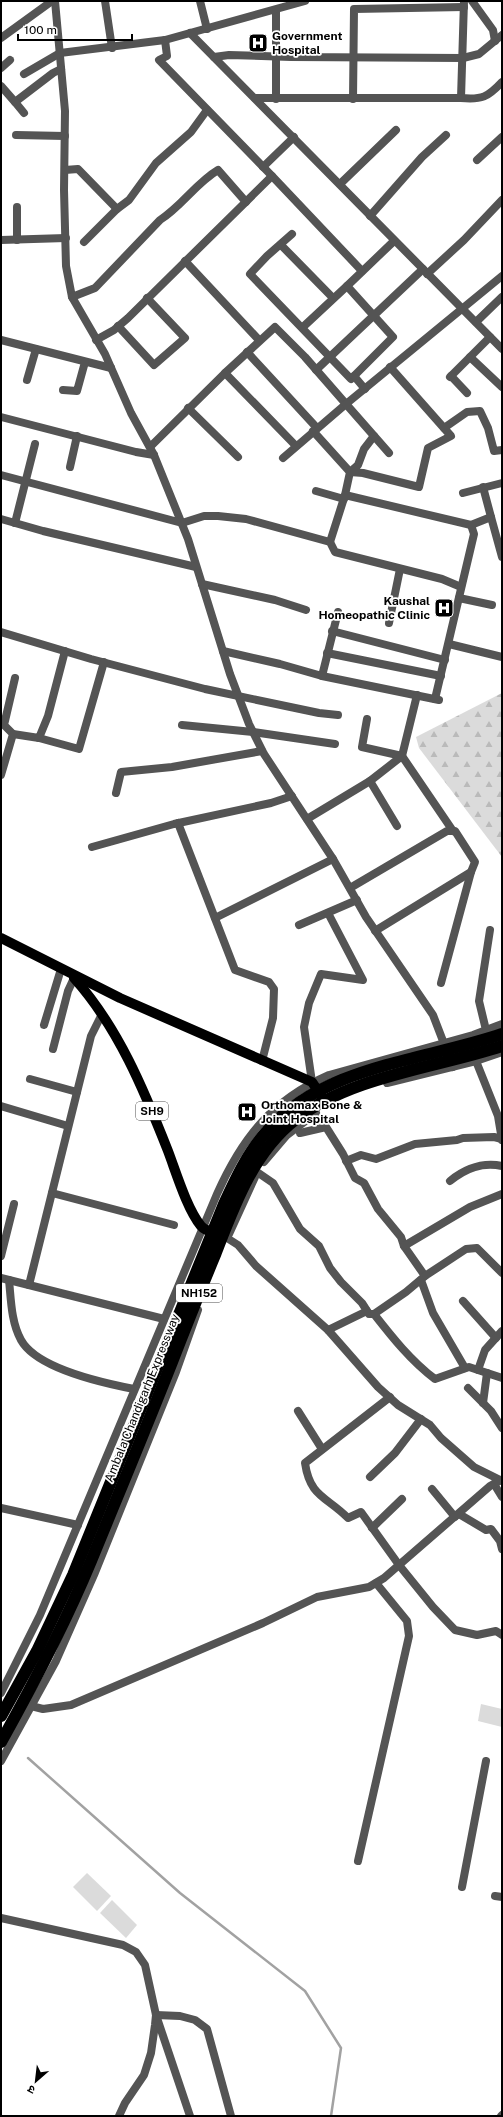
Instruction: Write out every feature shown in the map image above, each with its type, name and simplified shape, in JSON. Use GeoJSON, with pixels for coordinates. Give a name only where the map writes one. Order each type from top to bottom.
{"type":"FeatureCollection","features":[{"type":"Feature","properties":{"kind":"highway","name":"Ambala Chandigarh Expressway"},"geometry":{"type":"LineString","coordinates":[[1,1716],[8,1689],[23,1676],[72,1575],[224,1204],[234,1182],[256,1145],[267,1131],[291,1109],[338,1081],[365,1072],[470,1045],[502,1034]]}},
{"type":"Feature","properties":{"kind":"highway","name":"Ambala Chandigarh Expressway"},"geometry":{"type":"LineString","coordinates":[[1,1742],[27,1705],[35,1681],[83,1580],[232,1213],[250,1173],[267,1148],[281,1132],[300,1116],[325,1100],[349,1089],[502,1046]]}},
{"type":"Feature","properties":{"kind":"main road","name":"SH9"},"geometry":{"type":"LineString","coordinates":[[1,938],[72,976],[312,1082]]}},
{"type":"Feature","properties":{"kind":"main road","name":"SH9"},"geometry":{"type":"LineString","coordinates":[[72,976],[93,999],[126,1053],[154,1116],[192,1212],[202,1227]]}},
{"type":"Feature","properties":{"kind":"main road"},"geometry":{"type":"LineString","coordinates":[[312,1082],[328,1105]]}},
{"type":"Feature","properties":{"kind":"main road"},"geometry":{"type":"LineString","coordinates":[[202,1227],[227,1238]]}},
{"type":"Feature","properties":{"kind":"street"},"geometry":{"type":"LineString","coordinates":[[1,38],[52,1]]}},
{"type":"Feature","properties":{"kind":"street"},"geometry":{"type":"LineString","coordinates":[[55,1],[65,136],[66,266],[72,297],[111,368],[131,413],[154,455],[182,523],[223,651],[253,732],[262,751],[333,859],[375,930],[424,1000],[433,1015],[445,1042],[453,1067]]}},
{"type":"Feature","properties":{"kind":"street"},"geometry":{"type":"LineString","coordinates":[[105,1],[112,48]]}},
{"type":"Feature","properties":{"kind":"street"},"geometry":{"type":"LineString","coordinates":[[200,1],[207,29]]}},
{"type":"Feature","properties":{"kind":"street"},"geometry":{"type":"LineString","coordinates":[[24,74],[60,53],[112,48],[165,40],[304,1]]}},
{"type":"Feature","properties":{"kind":"street"},"geometry":{"type":"LineString","coordinates":[[472,1],[493,30],[495,41]]}},
{"type":"Feature","properties":{"kind":"street"},"geometry":{"type":"LineString","coordinates":[[353,99],[355,56],[354,9],[464,4],[461,98]]}},
{"type":"Feature","properties":{"kind":"street"},"geometry":{"type":"LineString","coordinates":[[276,10],[274,56],[276,99]]}},
{"type":"Feature","properties":{"kind":"street"},"geometry":{"type":"LineString","coordinates":[[190,33],[502,349]]}},
{"type":"Feature","properties":{"kind":"street"},"geometry":{"type":"LineString","coordinates":[[214,57],[229,55],[463,58],[479,54],[502,35]]}},
{"type":"Feature","properties":{"kind":"street"},"geometry":{"type":"LineString","coordinates":[[165,40],[167,56],[159,60],[362,271]]}},
{"type":"Feature","properties":{"kind":"street"},"geometry":{"type":"LineString","coordinates":[[1,68],[10,60]]}},
{"type":"Feature","properties":{"kind":"street"},"geometry":{"type":"LineString","coordinates":[[16,102],[53,73],[61,69]]}},
{"type":"Feature","properties":{"kind":"street"},"geometry":{"type":"LineString","coordinates":[[255,98],[461,98],[478,100],[493,91],[502,82]]}},
{"type":"Feature","properties":{"kind":"street"},"geometry":{"type":"LineString","coordinates":[[1,86],[24,113]]}},
{"type":"Feature","properties":{"kind":"street"},"geometry":{"type":"LineString","coordinates":[[84,242],[117,209],[129,200],[156,163],[191,132],[207,110]]}},
{"type":"Feature","properties":{"kind":"street"},"geometry":{"type":"LineString","coordinates":[[340,184],[396,130]]}},
{"type":"Feature","properties":{"kind":"street"},"geometry":{"type":"LineString","coordinates":[[16,134],[65,136]]}},
{"type":"Feature","properties":{"kind":"street"},"geometry":{"type":"LineString","coordinates":[[370,216],[422,157],[446,135]]}},
{"type":"Feature","properties":{"kind":"street"},"geometry":{"type":"LineString","coordinates":[[263,167],[294,137]]}},
{"type":"Feature","properties":{"kind":"street"},"geometry":{"type":"LineString","coordinates":[[477,160],[502,137]]}},
{"type":"Feature","properties":{"kind":"street"},"geometry":{"type":"LineString","coordinates":[[65,170],[78,169],[117,209]]}},
{"type":"Feature","properties":{"kind":"street"},"geometry":{"type":"LineString","coordinates":[[72,297],[95,288],[160,220],[169,214],[197,187],[218,170],[246,202]]}},
{"type":"Feature","properties":{"kind":"street"},"geometry":{"type":"LineString","coordinates":[[96,340],[118,326],[272,176]]}},
{"type":"Feature","properties":{"kind":"street"},"geometry":{"type":"LineString","coordinates":[[316,370],[373,316],[425,272],[502,200]]}},
{"type":"Feature","properties":{"kind":"street"},"geometry":{"type":"LineString","coordinates":[[17,207],[17,240]]}},
{"type":"Feature","properties":{"kind":"street"},"geometry":{"type":"LineString","coordinates":[[292,234],[267,256],[250,274],[351,378],[393,338],[347,286]]}},
{"type":"Feature","properties":{"kind":"street"},"geometry":{"type":"LineString","coordinates":[[1,240],[66,238]]}},
{"type":"Feature","properties":{"kind":"street"},"geometry":{"type":"LineString","coordinates":[[303,327],[394,240]]}},
{"type":"Feature","properties":{"kind":"street"},"geometry":{"type":"LineString","coordinates":[[281,245],[333,298]]}},
{"type":"Feature","properties":{"kind":"street"},"geometry":{"type":"LineString","coordinates":[[185,261],[259,340]]}},
{"type":"Feature","properties":{"kind":"street"},"geometry":{"type":"LineString","coordinates":[[283,458],[390,367],[502,276]]}},
{"type":"Feature","properties":{"kind":"street"},"geometry":{"type":"LineString","coordinates":[[476,322],[502,297]]}},
{"type":"Feature","properties":{"kind":"street"},"geometry":{"type":"LineString","coordinates":[[118,326],[154,365],[184,338],[147,298]]}},
{"type":"Feature","properties":{"kind":"street"},"geometry":{"type":"LineString","coordinates":[[150,447],[188,408],[259,340],[275,327],[316,370],[389,452]]}},
{"type":"Feature","properties":{"kind":"street"},"geometry":{"type":"LineString","coordinates":[[467,393],[450,376],[490,337]]}},
{"type":"Feature","properties":{"kind":"street"},"geometry":{"type":"LineString","coordinates":[[1,340],[111,368]]}},
{"type":"Feature","properties":{"kind":"street"},"geometry":{"type":"LineString","coordinates":[[27,380],[36,349]]}},
{"type":"Feature","properties":{"kind":"street"},"geometry":{"type":"LineString","coordinates":[[247,352],[350,472]]}},
{"type":"Feature","properties":{"kind":"street"},"geometry":{"type":"LineString","coordinates":[[470,357],[502,387]]}},
{"type":"Feature","properties":{"kind":"street"},"geometry":{"type":"LineString","coordinates":[[63,390],[77,391],[85,362]]}},
{"type":"Feature","properties":{"kind":"street"},"geometry":{"type":"LineString","coordinates":[[350,472],[363,472],[419,487],[428,448],[451,436],[390,367]]}},
{"type":"Feature","properties":{"kind":"street"},"geometry":{"type":"LineString","coordinates":[[225,373],[296,446]]}},
{"type":"Feature","properties":{"kind":"street"},"geometry":{"type":"LineString","coordinates":[[354,376],[365,388]]}},
{"type":"Feature","properties":{"kind":"street"},"geometry":{"type":"LineString","coordinates":[[188,408],[238,457]]}},
{"type":"Feature","properties":{"kind":"street"},"geometry":{"type":"LineString","coordinates":[[444,428],[467,412],[480,411],[488,428],[494,451],[502,450]]}},
{"type":"Feature","properties":{"kind":"street"},"geometry":{"type":"LineString","coordinates":[[1,417],[136,452],[154,455]]}},
{"type":"Feature","properties":{"kind":"street"},"geometry":{"type":"LineString","coordinates":[[70,467],[78,436]]}},
{"type":"Feature","properties":{"kind":"street"},"geometry":{"type":"LineString","coordinates":[[374,436],[364,449],[358,465],[350,472],[330,542],[335,552],[442,579],[461,587]]}},
{"type":"Feature","properties":{"kind":"street"},"geometry":{"type":"LineString","coordinates":[[15,523],[35,444]]}},
{"type":"Feature","properties":{"kind":"street"},"geometry":{"type":"LineString","coordinates":[[1,475],[182,523],[204,516],[225,517],[246,520],[330,542]]}},
{"type":"Feature","properties":{"kind":"street"},"geometry":{"type":"LineString","coordinates":[[463,493],[502,483]]}},
{"type":"Feature","properties":{"kind":"street"},"geometry":{"type":"LineString","coordinates":[[483,488],[491,517],[498,527],[502,557]]}},
{"type":"Feature","properties":{"kind":"street"},"geometry":{"type":"LineString","coordinates":[[316,491],[471,525],[491,517]]}},
{"type":"Feature","properties":{"kind":"street"},"geometry":{"type":"LineString","coordinates":[[1,519],[196,567]]}},
{"type":"Feature","properties":{"kind":"street"},"geometry":{"type":"LineString","coordinates":[[223,651],[280,664],[322,676],[437,699],[474,534],[471,525]]}},
{"type":"Feature","properties":{"kind":"street"},"geometry":{"type":"LineString","coordinates":[[389,624],[400,569]]}},
{"type":"Feature","properties":{"kind":"street"},"geometry":{"type":"LineString","coordinates":[[202,584],[275,600],[306,610]]}},
{"type":"Feature","properties":{"kind":"street"},"geometry":{"type":"LineString","coordinates":[[459,598],[492,605]]}},
{"type":"Feature","properties":{"kind":"street"},"geometry":{"type":"LineString","coordinates":[[322,676],[332,631],[338,612]]}},
{"type":"Feature","properties":{"kind":"street"},"geometry":{"type":"LineString","coordinates":[[332,631],[445,660]]}},
{"type":"Feature","properties":{"kind":"street"},"geometry":{"type":"LineString","coordinates":[[1,632],[104,662],[239,696],[338,715]]}},
{"type":"Feature","properties":{"kind":"street"},"geometry":{"type":"LineString","coordinates":[[449,644],[502,657]]}},
{"type":"Feature","properties":{"kind":"street"},"geometry":{"type":"LineString","coordinates":[[39,738],[48,716],[65,651]]}},
{"type":"Feature","properties":{"kind":"street"},"geometry":{"type":"LineString","coordinates":[[327,653],[441,676]]}},
{"type":"Feature","properties":{"kind":"street"},"geometry":{"type":"LineString","coordinates":[[7,730],[78,749],[104,662]]}},
{"type":"Feature","properties":{"kind":"street"},"geometry":{"type":"LineString","coordinates":[[1,775],[7,730],[4,725],[15,678]]}},
{"type":"Feature","properties":{"kind":"street"},"geometry":{"type":"LineString","coordinates":[[307,819],[370,780],[402,756],[417,695]]}},
{"type":"Feature","properties":{"kind":"street"},"geometry":{"type":"LineString","coordinates":[[367,720],[362,747],[402,756],[452,831],[455,831],[475,862],[441,983]]}},
{"type":"Feature","properties":{"kind":"street"},"geometry":{"type":"LineString","coordinates":[[182,725],[253,732],[335,744]]}},
{"type":"Feature","properties":{"kind":"street"},"geometry":{"type":"LineString","coordinates":[[116,792],[121,772],[172,767],[262,751]]}},
{"type":"Feature","properties":{"kind":"street"},"geometry":{"type":"LineString","coordinates":[[370,780],[397,826]]}},
{"type":"Feature","properties":{"kind":"street"},"geometry":{"type":"LineString","coordinates":[[92,847],[178,823],[271,803],[292,796]]}},
{"type":"Feature","properties":{"kind":"street"},"geometry":{"type":"LineString","coordinates":[[178,823],[235,970],[269,982],[274,989],[273,1018],[262,1061]]}},
{"type":"Feature","properties":{"kind":"street"},"geometry":{"type":"LineString","coordinates":[[350,888],[447,831],[452,831]]}},
{"type":"Feature","properties":{"kind":"street"},"geometry":{"type":"LineString","coordinates":[[215,918],[333,859]]}},
{"type":"Feature","properties":{"kind":"street"},"geometry":{"type":"LineString","coordinates":[[375,930],[472,872]]}},
{"type":"Feature","properties":{"kind":"street"},"geometry":{"type":"LineString","coordinates":[[299,925],[357,900]]}},
{"type":"Feature","properties":{"kind":"street"},"geometry":{"type":"LineString","coordinates":[[312,1082],[304,1027],[309,1003],[321,974],[363,980],[328,913]]}},
{"type":"Feature","properties":{"kind":"street"},"geometry":{"type":"LineString","coordinates":[[486,1030],[479,1001],[490,930]]}},
{"type":"Feature","properties":{"kind":"street"},"geometry":{"type":"LineString","coordinates":[[44,1025],[61,969]]}},
{"type":"Feature","properties":{"kind":"street"},"geometry":{"type":"LineString","coordinates":[[53,1049],[72,976]]}},
{"type":"Feature","properties":{"kind":"street"},"geometry":{"type":"LineString","coordinates":[[29,1285],[91,1036],[102,1014]]}},
{"type":"Feature","properties":{"kind":"street"},"geometry":{"type":"LineString","coordinates":[[8,1689],[202,1227],[232,1163],[254,1129],[285,1099],[312,1082],[333,1073],[445,1042],[502,1024]]}},
{"type":"Feature","properties":{"kind":"street"},"geometry":{"type":"LineString","coordinates":[[1,1761],[27,1705],[56,1661],[94,1575],[176,1372],[201,1301],[227,1238],[257,1172],[287,1135],[328,1105],[357,1092],[476,1061],[502,1052]]}},
{"type":"Feature","properties":{"kind":"street"},"geometry":{"type":"LineString","coordinates":[[476,1061],[498,1116],[502,1140]]}},
{"type":"Feature","properties":{"kind":"street"},"geometry":{"type":"LineString","coordinates":[[30,1079],[77,1092]]}},
{"type":"Feature","properties":{"kind":"street"},"geometry":{"type":"LineString","coordinates":[[1,1106],[68,1126]]}},
{"type":"Feature","properties":{"kind":"street"},"geometry":{"type":"LineString","coordinates":[[300,1133],[326,1127],[355,1178],[364,1183],[378,1209],[401,1237],[404,1246],[423,1278],[433,1313],[465,1368]]}},
{"type":"Feature","properties":{"kind":"street"},"geometry":{"type":"LineString","coordinates":[[346,1161],[361,1155],[376,1159],[415,1144],[457,1140],[463,1138],[494,1137],[502,1140]]}},
{"type":"Feature","properties":{"kind":"street"},"geometry":{"type":"LineString","coordinates":[[450,1181],[463,1171],[477,1166],[502,1166]]}},
{"type":"Feature","properties":{"kind":"street"},"geometry":{"type":"LineString","coordinates":[[257,1172],[273,1183],[300,1229],[319,1246],[330,1268],[398,1344],[435,1379],[465,1368],[478,1370],[502,1378]]}},
{"type":"Feature","properties":{"kind":"street"},"geometry":{"type":"LineString","coordinates":[[52,1193],[174,1225]]}},
{"type":"Feature","properties":{"kind":"street"},"geometry":{"type":"LineString","coordinates":[[404,1246],[466,1211],[470,1207],[502,1194]]}},
{"type":"Feature","properties":{"kind":"street"},"geometry":{"type":"LineString","coordinates":[[1,1256],[14,1204]]}},
{"type":"Feature","properties":{"kind":"street"},"geometry":{"type":"LineString","coordinates":[[227,1238],[238,1244],[256,1266],[328,1330],[378,1387],[430,1425],[441,1438],[474,1467],[499,1482],[502,1497]]}},
{"type":"Feature","properties":{"kind":"street"},"geometry":{"type":"LineString","coordinates":[[328,1330],[370,1313],[406,1292],[423,1278],[466,1249],[477,1248],[502,1273]]}},
{"type":"Feature","properties":{"kind":"street"},"geometry":{"type":"LineString","coordinates":[[134,1389],[102,1382],[62,1370],[30,1351],[21,1340],[14,1321],[5,1279],[164,1319]]}},
{"type":"Feature","properties":{"kind":"street"},"geometry":{"type":"LineString","coordinates":[[176,1290],[201,1301]]}},
{"type":"Feature","properties":{"kind":"street"},"geometry":{"type":"LineString","coordinates":[[463,1301],[496,1338]]}},
{"type":"Feature","properties":{"kind":"street"},"geometry":{"type":"LineString","coordinates":[[478,1370],[485,1350],[502,1331]]}},
{"type":"Feature","properties":{"kind":"street"},"geometry":{"type":"LineString","coordinates":[[483,1402],[487,1373]]}},
{"type":"Feature","properties":{"kind":"street"},"geometry":{"type":"LineString","coordinates":[[468,1388],[483,1402],[502,1428]]}},
{"type":"Feature","properties":{"kind":"street"},"geometry":{"type":"LineString","coordinates":[[390,1397],[305,1463],[307,1478],[316,1492],[348,1518],[361,1512],[399,1565],[455,1630],[477,1635],[496,1631],[502,1635]]}},
{"type":"Feature","properties":{"kind":"street"},"geometry":{"type":"LineString","coordinates":[[298,1411],[322,1449]]}},
{"type":"Feature","properties":{"kind":"street"},"geometry":{"type":"LineString","coordinates":[[370,1477],[395,1453],[421,1419]]}},
{"type":"Feature","properties":{"kind":"street"},"geometry":{"type":"LineString","coordinates":[[27,1705],[43,1709],[72,1705],[263,1623],[316,1597],[369,1587],[399,1565],[457,1515],[499,1482]]}},
{"type":"Feature","properties":{"kind":"street"},"geometry":{"type":"LineString","coordinates":[[432,1489],[457,1515],[486,1530],[491,1529],[500,1541],[502,1549]]}},
{"type":"Feature","properties":{"kind":"street"},"geometry":{"type":"LineString","coordinates":[[372,1528],[402,1499]]}},
{"type":"Feature","properties":{"kind":"street"},"geometry":{"type":"LineString","coordinates":[[1,1508],[78,1525]]}},
{"type":"Feature","properties":{"kind":"street"},"geometry":{"type":"LineString","coordinates":[[358,1861],[409,1636],[407,1621],[376,1583]]}},
{"type":"Feature","properties":{"kind":"street"},"geometry":{"type":"LineString","coordinates":[[462,1887],[486,1761]]}},
{"type":"Feature","properties":{"kind":"street"},"geometry":{"type":"LineString","coordinates":[[1,1918],[119,1944],[136,1952],[146,1964],[156,2015],[190,2116]]}},
{"type":"Feature","properties":{"kind":"street"},"geometry":{"type":"LineString","coordinates":[[119,2116],[125,2103],[147,2069],[154,2036],[156,2015]]}},
{"type":"Feature","properties":{"kind":"street"},"geometry":{"type":"LineString","coordinates":[[156,2015],[180,2016],[194,2020],[207,2029],[232,2116]]}},
{"type":"Feature","properties":{"kind":"green space"},"geometry":{"type":"Polygon","coordinates":[[[502,693],[502,857],[419,748],[416,737],[502,693]]]}},
{"type":"Feature","properties":{"kind":"green space"},"geometry":{"type":"Polygon","coordinates":[[[481,1704],[502,1709],[502,1727],[478,1721],[481,1704]]]}},
{"type":"Feature","properties":{"kind":"green space"},"geometry":{"type":"Polygon","coordinates":[[[87,1873],[111,1896],[97,1911],[73,1887],[87,1873]]]}},
{"type":"Feature","properties":{"kind":"green space"},"geometry":{"type":"Polygon","coordinates":[[[112,1900],[137,1925],[126,1938],[100,1913],[112,1900]]]}},
{"type":"Feature","properties":{"kind":"waterway"},"geometry":{"type":"LineString","coordinates":[[28,1758],[180,1893],[305,1991],[341,2048],[331,2116]]}},
{"type":"Feature","properties":{"kind":"place","name":"Government Hospital"},"geometry":{"type":"Point","coordinates":[258,43]}},
{"type":"Feature","properties":{"kind":"place","name":"Kaushal Homeopathic Clinic"},"geometry":{"type":"Point","coordinates":[444,608]}},
{"type":"Feature","properties":{"kind":"place","name":"Orthomax Bone & Joint Hospital"},"geometry":{"type":"Point","coordinates":[247,1112]}}]}
